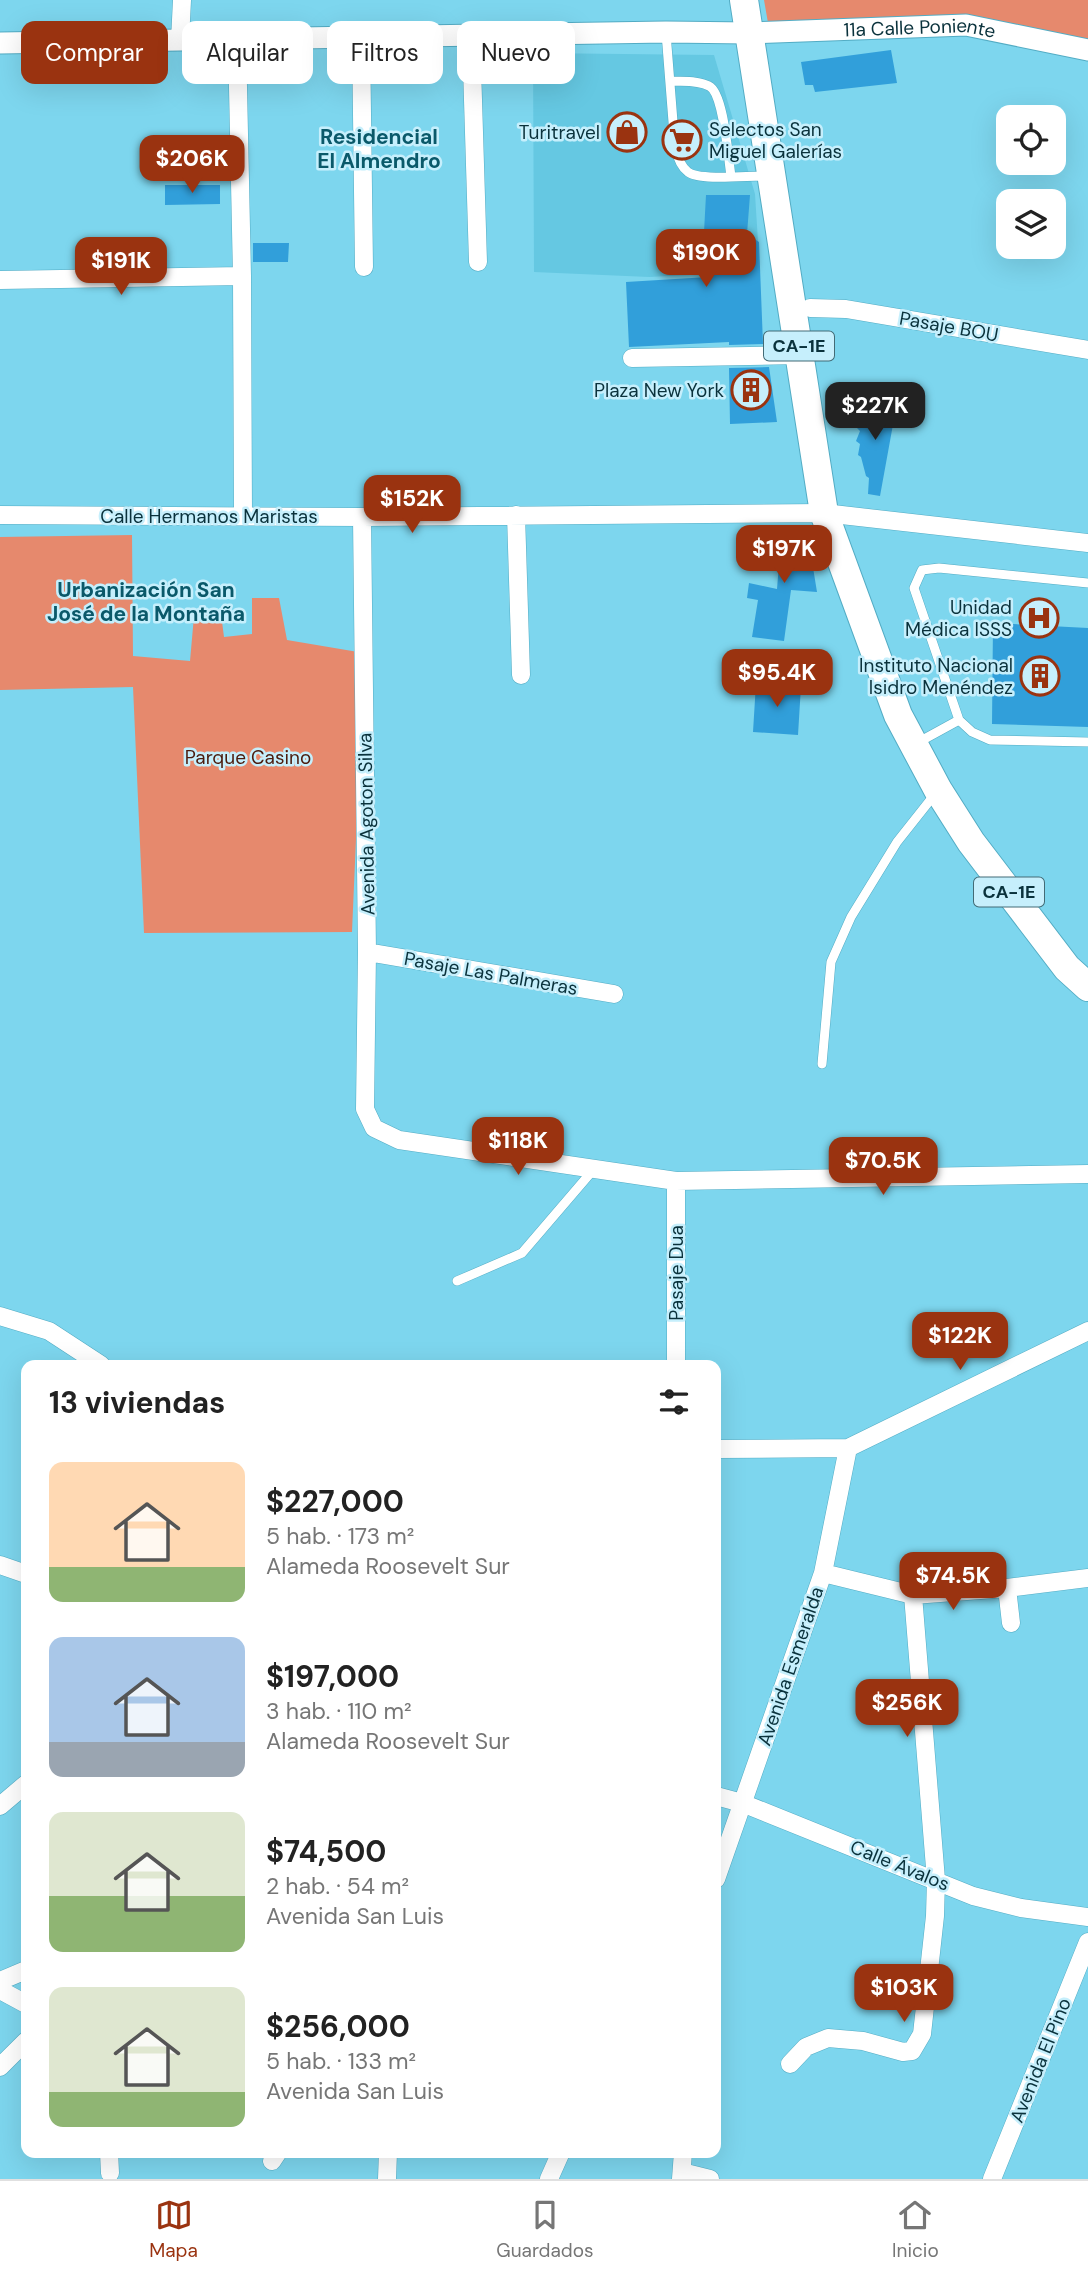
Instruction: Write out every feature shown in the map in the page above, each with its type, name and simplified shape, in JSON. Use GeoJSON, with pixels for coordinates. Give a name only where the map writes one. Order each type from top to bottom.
{"type":"FeatureCollection","features":[{"type":"Feature","properties":{"kind":"highway","name":"CA-1E"},"geometry":{"type":"LineString","coordinates":[[744,0],[757,32],[810,308],[834,514]]}},
{"type":"Feature","properties":{"kind":"highway","name":"CA-1E"},"geometry":{"type":"LineString","coordinates":[[760,0],[757,32],[773,179],[800,355],[849,578],[898,715],[938,790],[971,842],[1068,968],[1088,987]]}},
{"type":"Feature","properties":{"kind":"street"},"geometry":{"type":"LineString","coordinates":[[180,40],[181,0]]}},
{"type":"Feature","properties":{"kind":"street","name":"11a Calle Poniente"},"geometry":{"type":"LineString","coordinates":[[575,33],[757,32],[966,25],[1088,50]]}},
{"type":"Feature","properties":{"kind":"street","name":"11a Calle Poniente"},"geometry":{"type":"LineString","coordinates":[[0,43],[180,40]]}},
{"type":"Feature","properties":{"kind":"street"},"geometry":{"type":"LineString","coordinates":[[238,84],[243,515]]}},
{"type":"Feature","properties":{"kind":"street"},"geometry":{"type":"LineString","coordinates":[[362,84],[364,267]]}},
{"type":"Feature","properties":{"kind":"street"},"geometry":{"type":"LineString","coordinates":[[473,84],[478,262]]}},
{"type":"Feature","properties":{"kind":"street"},"geometry":{"type":"LineString","coordinates":[[0,280],[242,276]]}},
{"type":"Feature","properties":{"kind":"street","name":"Pasaje BOU"},"geometry":{"type":"LineString","coordinates":[[810,308],[846,309],[1088,350]]}},
{"type":"Feature","properties":{"kind":"street"},"geometry":{"type":"LineString","coordinates":[[632,358],[800,355]]}},
{"type":"Feature","properties":{"kind":"street"},"geometry":{"type":"LineString","coordinates":[[516,514],[521,675]]}},
{"type":"Feature","properties":{"kind":"street","name":"Calle Hermanos Maristas"},"geometry":{"type":"LineString","coordinates":[[0,515],[362,517],[834,514],[1088,544]]}},
{"type":"Feature","properties":{"kind":"street","name":"Avenida Agoton Silva"},"geometry":{"type":"LineString","coordinates":[[362,517],[367,952],[365,1110],[374,1128],[399,1140],[594,1169]]}},
{"type":"Feature","properties":{"kind":"street","name":"Pasaje Las Palmeras"},"geometry":{"type":"LineString","coordinates":[[367,952],[614,994]]}},
{"type":"Feature","properties":{"kind":"street"},"geometry":{"type":"LineString","coordinates":[[594,1169],[676,1181],[1088,1174]]}},
{"type":"Feature","properties":{"kind":"street","name":"Pasaje Dua"},"geometry":{"type":"LineString","coordinates":[[676,1181],[676,1360]]}},
{"type":"Feature","properties":{"kind":"street"},"geometry":{"type":"LineString","coordinates":[[0,1316],[49,1331],[94,1360]]}},
{"type":"Feature","properties":{"kind":"street"},"geometry":{"type":"LineString","coordinates":[[721,1449],[848,1448],[1088,1331]]}},
{"type":"Feature","properties":{"kind":"street","name":"Avenida Esmeralda"},"geometry":{"type":"LineString","coordinates":[[721,1864],[823,1573],[848,1448]]}},
{"type":"Feature","properties":{"kind":"street"},"geometry":{"type":"LineString","coordinates":[[0,1565],[21,1572]]}},
{"type":"Feature","properties":{"kind":"street"},"geometry":{"type":"LineString","coordinates":[[823,1573],[913,1595],[1007,1588],[1088,1578]]}},
{"type":"Feature","properties":{"kind":"street"},"geometry":{"type":"LineString","coordinates":[[1007,1588],[1011,1623]]}},
{"type":"Feature","properties":{"kind":"street"},"geometry":{"type":"LineString","coordinates":[[790,2064],[806,2047],[828,2038],[863,2041],[903,2052],[912,2051],[922,2034],[933,1940],[936,1880],[913,1595]]}},
{"type":"Feature","properties":{"kind":"street"},"geometry":{"type":"LineString","coordinates":[[0,1806],[21,1788]]}},
{"type":"Feature","properties":{"kind":"street","name":"Calle Ávalos"},"geometry":{"type":"LineString","coordinates":[[721,1797],[742,1803],[973,1896],[1021,1908],[1088,1917]]}},
{"type":"Feature","properties":{"kind":"street","name":"Avenida El Pino"},"geometry":{"type":"LineString","coordinates":[[992,2179],[1088,1942]]}},
{"type":"Feature","properties":{"kind":"street"},"geometry":{"type":"LineString","coordinates":[[0,1981],[21,1972]]}},
{"type":"Feature","properties":{"kind":"street"},"geometry":{"type":"LineString","coordinates":[[0,1990],[21,2001]]}},
{"type":"Feature","properties":{"kind":"street"},"geometry":{"type":"LineString","coordinates":[[0,2067],[21,2045]]}},
{"type":"Feature","properties":{"kind":"street"},"geometry":{"type":"LineString","coordinates":[[109,2158],[110,2173]]}},
{"type":"Feature","properties":{"kind":"street"},"geometry":{"type":"LineString","coordinates":[[387,2179],[388,2158]]}},
{"type":"Feature","properties":{"kind":"street"},"geometry":{"type":"LineString","coordinates":[[549,2179],[558,2158]]}},
{"type":"Feature","properties":{"kind":"street"},"geometry":{"type":"LineString","coordinates":[[683,2158],[682,2176],[710,2179]]}},
{"type":"Feature","properties":{"kind":"lane"},"geometry":{"type":"LineString","coordinates":[[666,32],[675,147],[678,159],[688,173],[699,177],[761,176],[773,179]]}},
{"type":"Feature","properties":{"kind":"lane"},"geometry":{"type":"LineString","coordinates":[[670,81],[702,83],[716,91],[731,176]]}},
{"type":"Feature","properties":{"kind":"lane"},"geometry":{"type":"LineString","coordinates":[[1088,583],[939,569],[922,570],[914,588],[959,720],[972,732],[990,740],[1088,741]]}},
{"type":"Feature","properties":{"kind":"lane"},"geometry":{"type":"LineString","coordinates":[[914,745],[959,720]]}},
{"type":"Feature","properties":{"kind":"lane"},"geometry":{"type":"LineString","coordinates":[[822,1064],[831,962],[851,917],[897,842],[938,790]]}},
{"type":"Feature","properties":{"kind":"lane"},"geometry":{"type":"LineString","coordinates":[[457,1281],[522,1253],[594,1169]]}},
{"type":"Feature","properties":{"kind":"shaded area"},"geometry":{"type":"Polygon","coordinates":[[[575,53],[714,55],[755,194],[760,273],[708,272],[649,277],[534,272],[533,84],[575,84],[575,53]]]}},
{"type":"Feature","properties":{"kind":"green space"},"geometry":{"type":"Polygon","coordinates":[[[764,0],[1088,0],[1088,59],[964,34],[771,40],[764,0]]]}},
{"type":"Feature","properties":{"kind":"green space","name":"Parque Casino"},"geometry":{"type":"Polygon","coordinates":[[[132,535],[133,656],[190,661],[194,616],[221,614],[224,637],[252,634],[252,598],[279,598],[287,640],[364,653],[352,932],[144,933],[133,687],[0,690],[0,537],[132,535]]]}},
{"type":"Feature","properties":{"kind":"building"},"geometry":{"type":"Polygon","coordinates":[[[891,50],[897,83],[815,92],[813,85],[805,85],[801,62],[891,50]]]}},
{"type":"Feature","properties":{"kind":"building"},"geometry":{"type":"Polygon","coordinates":[[[165,185],[220,185],[220,204],[165,205],[165,185]]]}},
{"type":"Feature","properties":{"kind":"building"},"geometry":{"type":"Polygon","coordinates":[[[706,195],[750,195],[747,234],[759,242],[763,344],[729,345],[729,342],[629,347],[626,282],[708,277],[704,232],[706,195]]]}},
{"type":"Feature","properties":{"kind":"building"},"geometry":{"type":"Polygon","coordinates":[[[253,243],[289,243],[288,262],[253,262],[253,243]]]}},
{"type":"Feature","properties":{"kind":"building","name":"Plaza New York"},"geometry":{"type":"Polygon","coordinates":[[[769,367],[777,422],[730,424],[729,368],[769,367]]]}},
{"type":"Feature","properties":{"kind":"building"},"geometry":{"type":"Polygon","coordinates":[[[863,403],[896,408],[880,496],[868,494],[869,478],[858,455],[860,444],[856,441],[860,431],[857,428],[860,418],[856,417],[858,407],[863,403]]]}},
{"type":"Feature","properties":{"kind":"building"},"geometry":{"type":"Polygon","coordinates":[[[782,527],[803,528],[808,537],[817,592],[791,590],[784,641],[752,637],[758,600],[747,598],[749,583],[777,589],[782,527]]]}},
{"type":"Feature","properties":{"kind":"building","name":"Instituto Nacional Isidro Menéndez"},"geometry":{"type":"Polygon","coordinates":[[[993,623],[1088,628],[1088,727],[992,724],[993,623]]]}},
{"type":"Feature","properties":{"kind":"building"},"geometry":{"type":"Polygon","coordinates":[[[756,683],[801,686],[798,735],[753,732],[756,683]]]}},
{"type":"Feature","properties":{"kind":"place","name":"Turitravel"},"geometry":{"type":"Point","coordinates":[627,132]}},
{"type":"Feature","properties":{"kind":"place","name":"Selectos San Miguel Galerías"},"geometry":{"type":"Point","coordinates":[682,140]}},
{"type":"Feature","properties":{"kind":"place","name":"Plaza New York"},"geometry":{"type":"Point","coordinates":[751,390]}},
{"type":"Feature","properties":{"kind":"place","name":"Unidad Médica ISSS"},"geometry":{"type":"Point","coordinates":[1039,618]}},
{"type":"Feature","properties":{"kind":"place","name":"Instituto Nacional Isidro Menéndez"},"geometry":{"type":"Point","coordinates":[1040,676]}},
{"type":"Feature","properties":{"kind":"district","name":"Residencial El Almendro"},"geometry":{"type":"Point","coordinates":[379,149]}},
{"type":"Feature","properties":{"kind":"district","name":"Urbanización San José de la Montaña"},"geometry":{"type":"Point","coordinates":[146,602]}}]}
